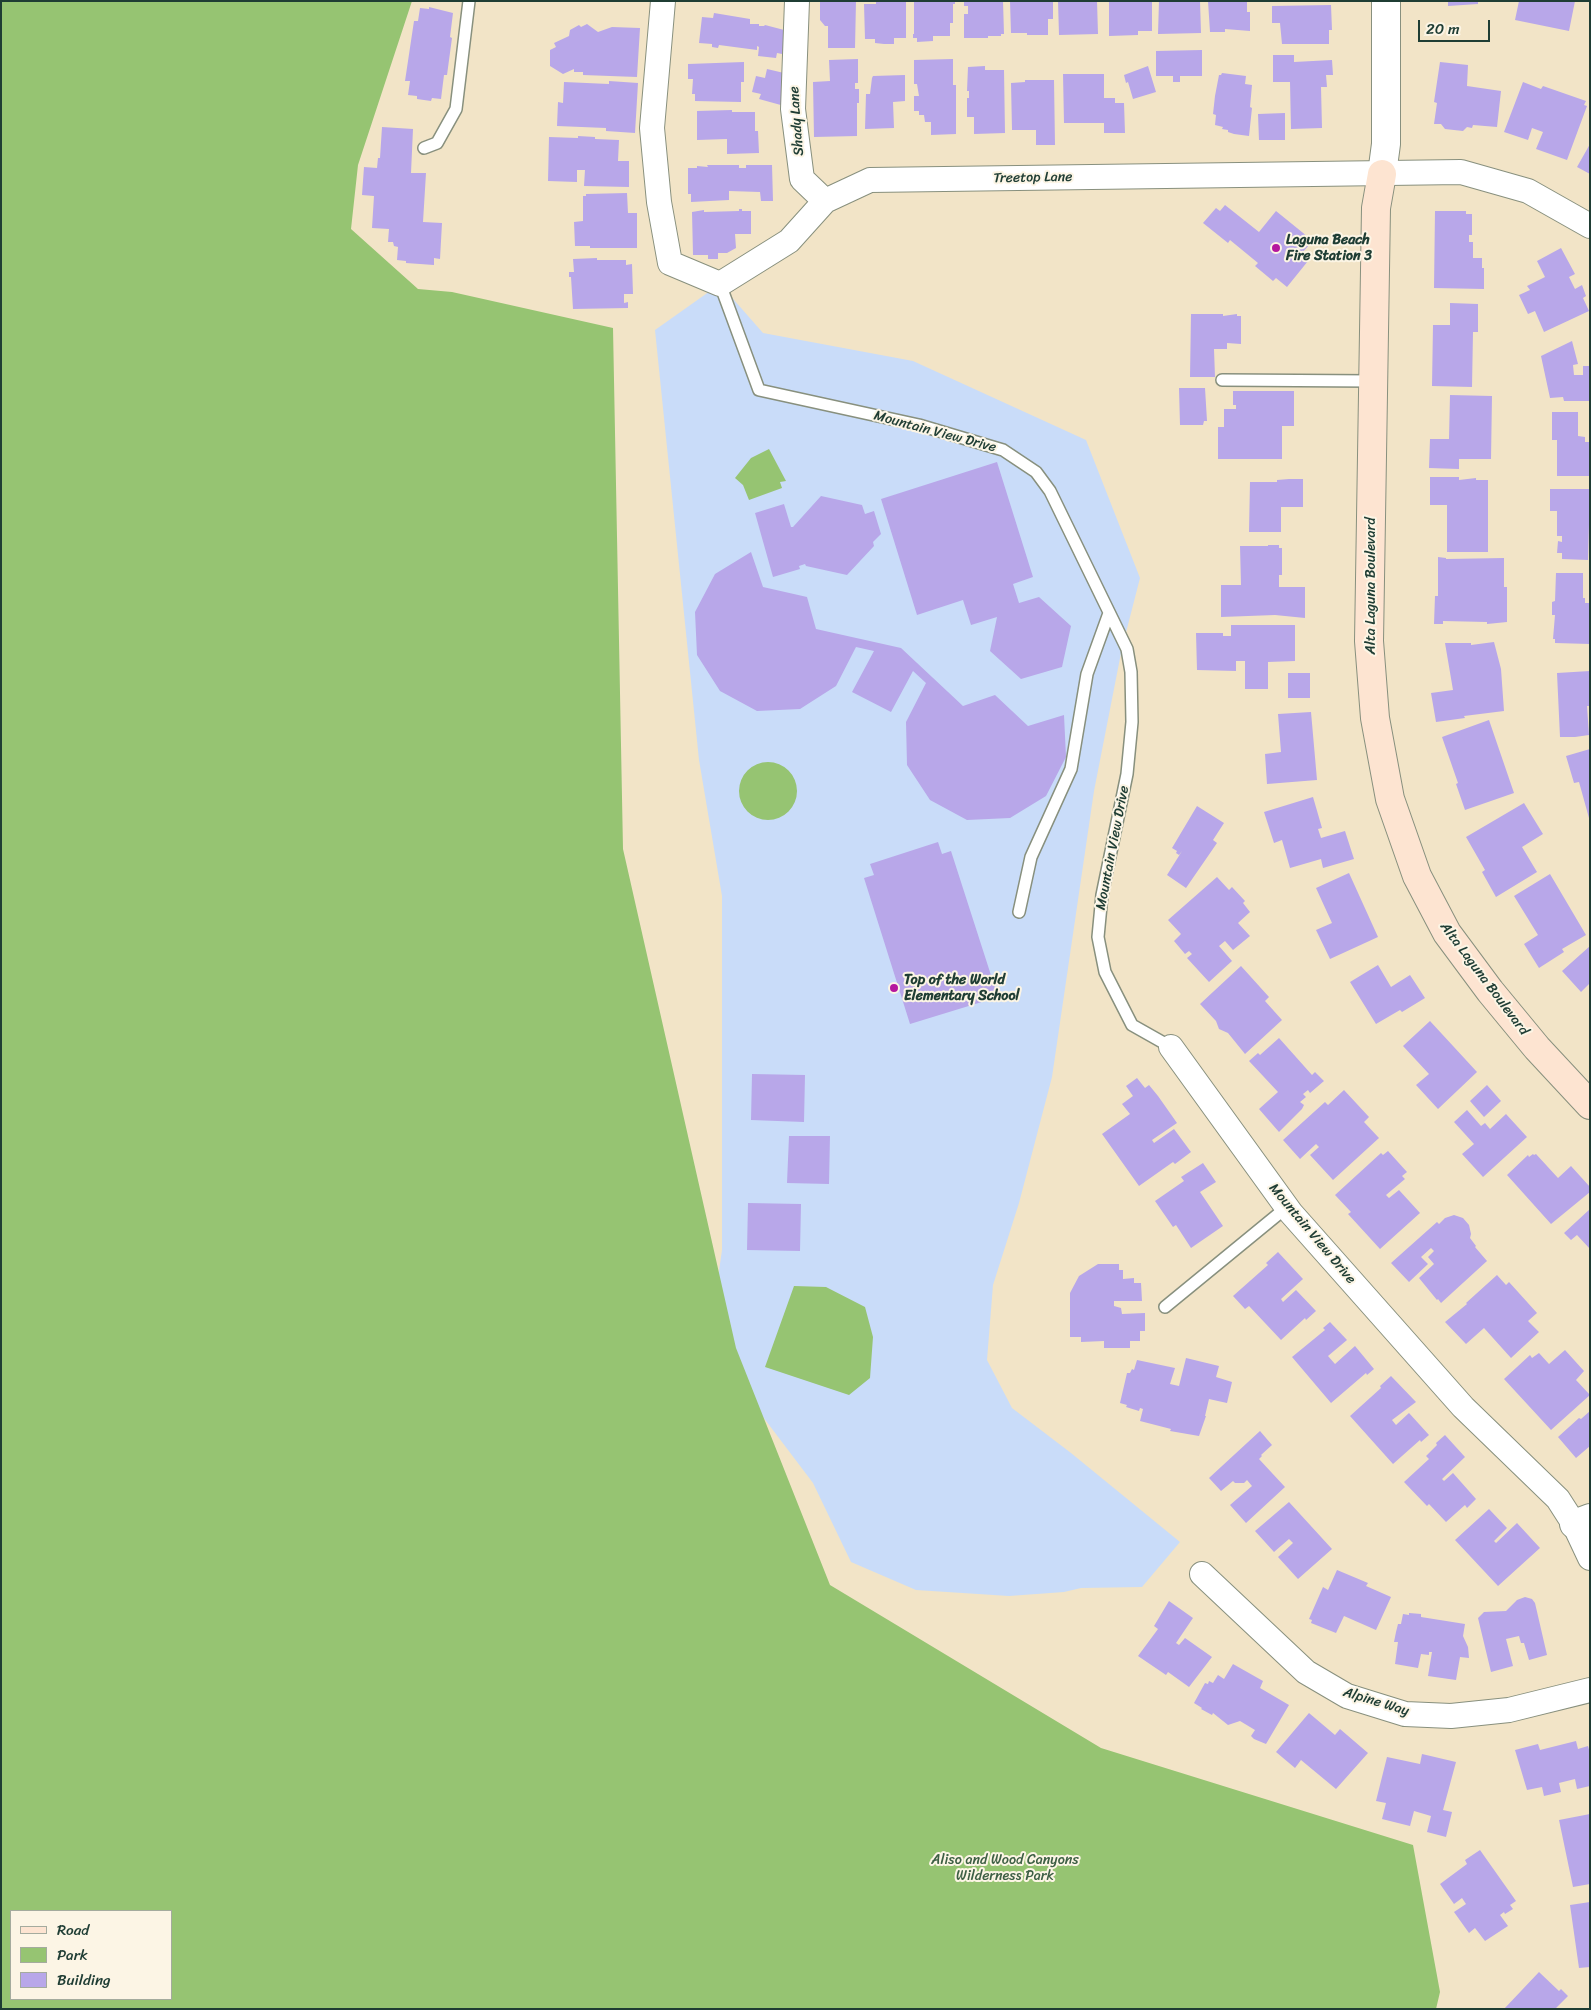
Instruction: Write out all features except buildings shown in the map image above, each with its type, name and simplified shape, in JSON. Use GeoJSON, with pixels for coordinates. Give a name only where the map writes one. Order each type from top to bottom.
{"type":"FeatureCollection","features":[{"type":"Feature","properties":{"kind":"main road","name":"Alta Laguna Boulevard"},"geometry":{"type":"LineString","coordinates":[[1382,174],[1376,208],[1369,641],[1375,718],[1390,799],[1417,876],[1447,932],[1490,991],[1525,1034],[1590,1106]]}},
{"type":"Feature","properties":{"kind":"street"},"geometry":{"type":"LineString","coordinates":[[663,1],[652,128],[659,202],[670,263],[720,284]]}},
{"type":"Feature","properties":{"kind":"street","name":"Shady Lane"},"geometry":{"type":"LineString","coordinates":[[797,1],[793,109],[802,179],[825,201]]}},
{"type":"Feature","properties":{"kind":"street","name":"Alta Laguna Boulevard"},"geometry":{"type":"LineString","coordinates":[[1382,174],[1386,144],[1386,1]]}},
{"type":"Feature","properties":{"kind":"street","name":"Treetop Lane"},"geometry":{"type":"LineString","coordinates":[[720,284],[789,241],[825,201],[870,180],[1461,172],[1528,191],[1590,226]]}},
{"type":"Feature","properties":{"kind":"street","name":"Mountain View Drive"},"geometry":{"type":"LineString","coordinates":[[1170,1047],[1287,1207],[1464,1407],[1582,1521],[1590,1558]]}},
{"type":"Feature","properties":{"kind":"street","name":"Alpine Way"},"geometry":{"type":"LineString","coordinates":[[1202,1574],[1306,1672],[1347,1696],[1405,1714],[1451,1716],[1508,1710],[1590,1690]]}},
{"type":"Feature","properties":{"kind":"lane"},"geometry":{"type":"LineString","coordinates":[[424,148],[438,143],[456,109],[469,1]]}},
{"type":"Feature","properties":{"kind":"lane","name":"Mountain View Drive"},"geometry":{"type":"LineString","coordinates":[[720,284],[758,390],[919,426],[1003,450],[1036,472],[1050,491],[1127,649],[1131,672],[1132,722],[1127,774],[1102,895],[1098,937],[1105,972],[1132,1025],[1170,1047]]}},
{"type":"Feature","properties":{"kind":"lane"},"geometry":{"type":"LineString","coordinates":[[1222,380],[1373,381]]}},
{"type":"Feature","properties":{"kind":"lane"},"geometry":{"type":"LineString","coordinates":[[1018,912],[1031,857],[1072,769],[1087,674],[1109,613]]}},
{"type":"Feature","properties":{"kind":"lane"},"geometry":{"type":"LineString","coordinates":[[1165,1307],[1287,1207]]}},
{"type":"Feature","properties":{"kind":"shaded area","name":"Top of the World Elementary School"},"geometry":{"type":"Polygon","coordinates":[[[720,284],[763,333],[913,361],[1086,440],[1140,578],[1122,648],[1094,791],[1052,1077],[1019,1203],[993,1285],[987,1360],[1012,1408],[1071,1453],[1180,1542],[1142,1587],[1081,1588],[1064,1592],[1009,1596],[916,1590],[851,1562],[813,1483],[757,1409],[712,1319],[722,1250],[722,896],[699,760],[655,330],[720,284]]]}},
{"type":"Feature","properties":{"kind":"green space","name":"Aliso and Wood Canyons Wilderness Park"},"geometry":{"type":"Polygon","coordinates":[[[1,1],[412,1],[358,165],[351,229],[418,289],[452,292],[613,328],[623,849],[736,1348],[830,1585],[1101,1748],[1413,1845],[1440,1992],[1436,2009],[1,2009],[1,1]]]}},
{"type":"Feature","properties":{"kind":"green space"},"geometry":{"type":"Polygon","coordinates":[[[769,449],[786,481],[780,482],[782,488],[749,500],[743,485],[735,478],[751,458],[769,449]]]}},
{"type":"Feature","properties":{"kind":"green space"},"geometry":{"type":"Polygon","coordinates":[[[768,762],[779,764],[792,775],[797,791],[795,802],[784,815],[768,820],[757,818],[744,807],[739,791],[741,780],[752,767],[768,762]]]}},
{"type":"Feature","properties":{"kind":"green space"},"geometry":{"type":"Polygon","coordinates":[[[794,1286],[826,1287],[865,1307],[873,1337],[870,1378],[849,1395],[765,1367],[794,1286]]]}},
{"type":"Feature","properties":{"kind":"place","name":"Laguna Beach Fire Station 3"},"geometry":{"type":"Point","coordinates":[1276,248]}},
{"type":"Feature","properties":{"kind":"place","name":"Top of the World Elementary School"},"geometry":{"type":"Point","coordinates":[894,988]}}]}
